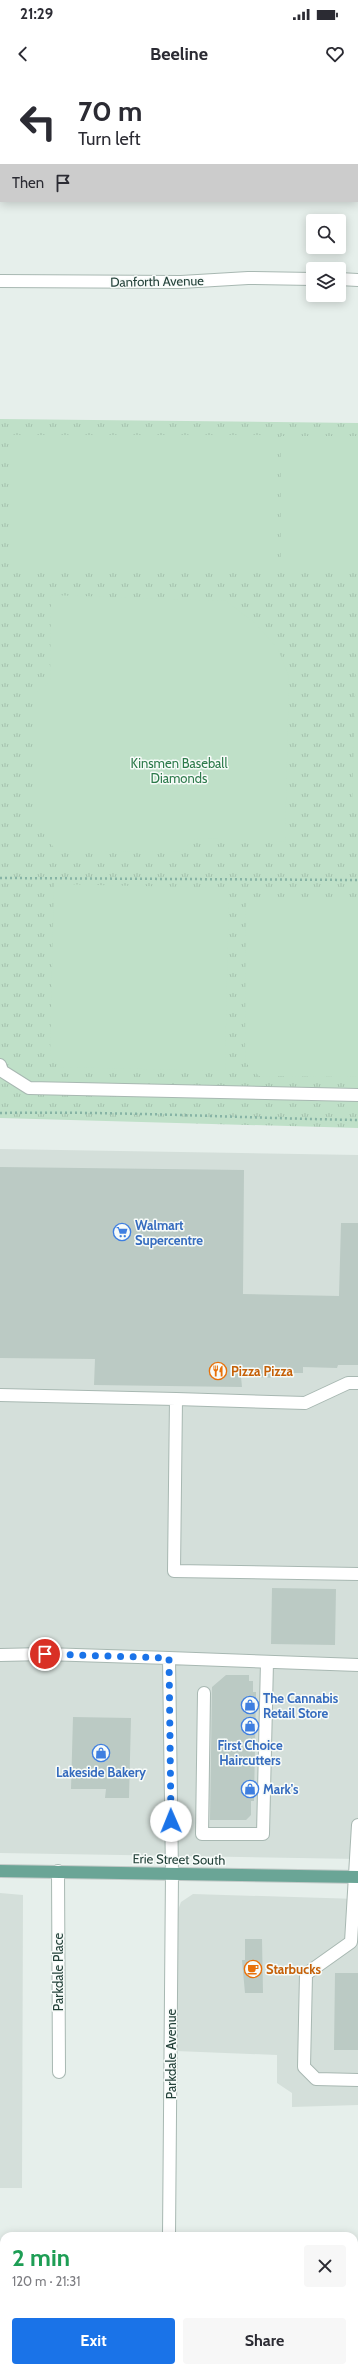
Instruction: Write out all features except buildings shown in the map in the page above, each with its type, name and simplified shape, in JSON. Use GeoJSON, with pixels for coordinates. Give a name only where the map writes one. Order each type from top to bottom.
{"type":"FeatureCollection","features":[{"type":"Feature","properties":{"kind":"main road","name":"Erie Street South"},"geometry":{"type":"LineString","coordinates":[[0,1871],[356,1876]]}},
{"type":"Feature","properties":{"kind":"street","name":"Danforth Avenue"},"geometry":{"type":"LineString","coordinates":[[0,281],[181,282],[248,278],[306,279]]}},
{"type":"Feature","properties":{"kind":"street"},"geometry":{"type":"LineString","coordinates":[[346,279],[358,280]]}},
{"type":"Feature","properties":{"kind":"street"},"geometry":{"type":"LineString","coordinates":[[0,1065],[2,1071],[29,1088],[358,1095]]}},
{"type":"Feature","properties":{"kind":"street"},"geometry":{"type":"LineString","coordinates":[[0,1395],[305,1402],[348,1383],[358,1383]]}},
{"type":"Feature","properties":{"kind":"street"},"geometry":{"type":"LineString","coordinates":[[176,1399],[174,1571],[358,1574]]}},
{"type":"Feature","properties":{"kind":"street"},"geometry":{"type":"LineString","coordinates":[[0,1655],[45,1654],[358,1665]]}},
{"type":"Feature","properties":{"kind":"street","name":"Parkdale Avenue"},"geometry":{"type":"LineString","coordinates":[[169,1658],[172,1873],[169,2232]]}},
{"type":"Feature","properties":{"kind":"street"},"geometry":{"type":"LineString","coordinates":[[204,1693],[202,1834],[263,1834],[267,1662]]}},
{"type":"Feature","properties":{"kind":"street"},"geometry":{"type":"LineString","coordinates":[[358,1826],[354,1946],[306,1974],[304,2067],[316,2079],[358,2080]]}},
{"type":"Feature","properties":{"kind":"street","name":"Parkdale Place"},"geometry":{"type":"LineString","coordinates":[[58,1872],[59,2072]]}},
{"type":"Feature","properties":{"kind":"path"},"geometry":{"type":"LineString","coordinates":[[0,878],[358,880]]}},
{"type":"Feature","properties":{"kind":"path"},"geometry":{"type":"LineString","coordinates":[[0,1113],[161,1113],[247,1118],[358,1120]]}},
{"type":"Feature","properties":{"kind":"shaded area"},"geometry":{"type":"Polygon","coordinates":[[[0,1149],[358,1155],[358,1859],[0,1853],[0,1149]]]}},
{"type":"Feature","properties":{"kind":"shaded area"},"geometry":{"type":"Polygon","coordinates":[[[0,1893],[23,1895],[22,2188],[0,2188],[0,1893]]]}},
{"type":"Feature","properties":{"kind":"shaded area"},"geometry":{"type":"Polygon","coordinates":[[[193,1894],[358,1899],[358,2105],[292,2107],[292,2093],[277,2083],[277,2055],[176,2051],[178,1910],[181,1902],[193,1894]]]}},
{"type":"Feature","properties":{"kind":"green space","name":"Kinsmen Baseball Diamonds"},"geometry":{"type":"Polygon","coordinates":[[[0,419],[358,423],[358,1128],[0,1118],[0,419]]]}},
{"type":"Feature","properties":{"kind":"green space"},"geometry":{"type":"Polygon","coordinates":[[[11,435],[277,435],[277,569],[11,569],[11,435]]]}},
{"type":"Feature","properties":{"kind":"green space"},"geometry":{"type":"Polygon","coordinates":[[[281,436],[358,436],[358,570],[281,570],[281,436]]]}},
{"type":"Feature","properties":{"kind":"green space"},"geometry":{"type":"Polygon","coordinates":[[[358,592],[358,816],[352,808],[358,592]]]}},
{"type":"Feature","properties":{"kind":"green space"},"geometry":{"type":"Polygon","coordinates":[[[51,595],[226,601],[255,623],[278,649],[289,677],[285,842],[197,838],[181,851],[57,852],[35,821],[35,694],[50,681],[51,595]]]}},
{"type":"Feature","properties":{"kind":"green space"},"geometry":{"type":"Polygon","coordinates":[[[54,884],[229,888],[225,1071],[59,1067],[50,1057],[54,884]]]}},
{"type":"Feature","properties":{"kind":"green space"},"geometry":{"type":"Polygon","coordinates":[[[246,897],[358,897],[358,1077],[259,1076],[245,1062],[246,897]]]}},
{"type":"Feature","properties":{"kind":"place","name":"Walmart Supercentre"},"geometry":{"type":"Point","coordinates":[122,1232]}},
{"type":"Feature","properties":{"kind":"place","name":"Pizza Pizza"},"geometry":{"type":"Point","coordinates":[218,1371]}},
{"type":"Feature","properties":{"kind":"place","name":"The Cannabis Retail Store"},"geometry":{"type":"Point","coordinates":[250,1705]}},
{"type":"Feature","properties":{"kind":"place","name":"First Choice Haircutters"},"geometry":{"type":"Point","coordinates":[250,1726]}},
{"type":"Feature","properties":{"kind":"place","name":"Lakeside Bakery"},"geometry":{"type":"Point","coordinates":[101,1753]}},
{"type":"Feature","properties":{"kind":"place","name":"Mark's"},"geometry":{"type":"Point","coordinates":[250,1789]}},
{"type":"Feature","properties":{"kind":"place","name":"Starbucks"},"geometry":{"type":"Point","coordinates":[253,1969]}},
{"type":"Feature","properties":{"kind":"route"},"geometry":{"type":"LineString","coordinates":[[45,1654],[169,1658],[171,1821]]}}]}
